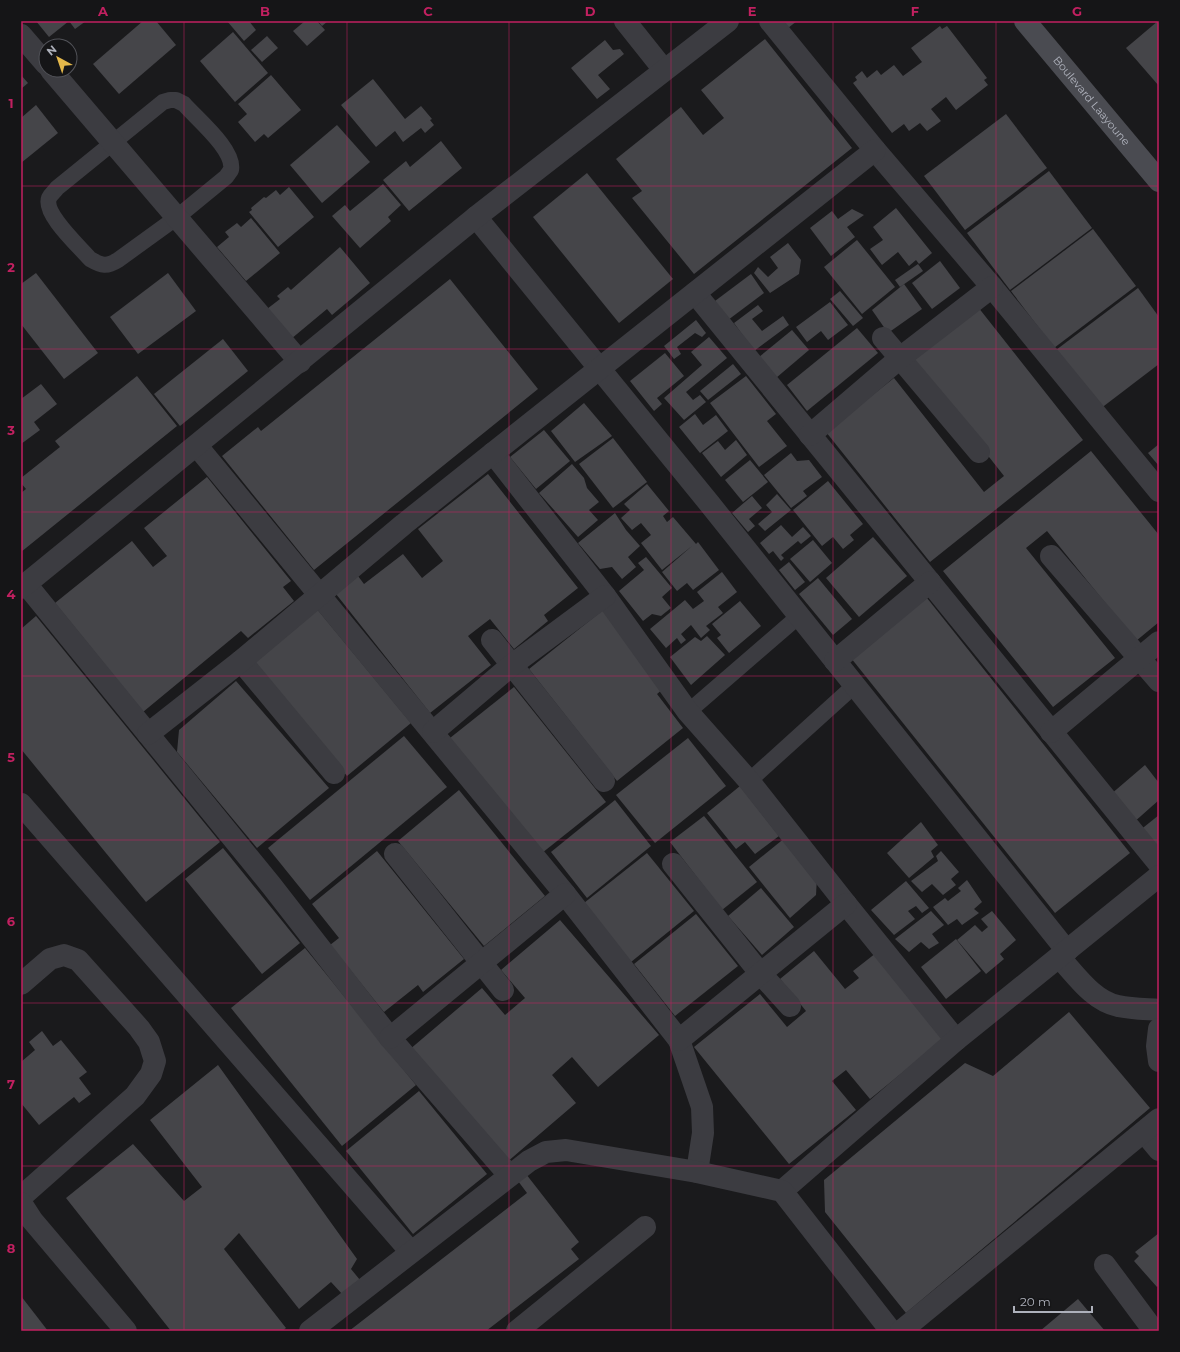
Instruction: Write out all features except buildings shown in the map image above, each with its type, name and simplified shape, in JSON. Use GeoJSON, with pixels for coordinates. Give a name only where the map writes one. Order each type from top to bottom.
{"type":"FeatureCollection","features":[{"type":"Feature","properties":{"kind":"street"},"geometry":{"type":"LineString","coordinates":[[624,21],[664,70]]}},
{"type":"Feature","properties":{"kind":"street"},"geometry":{"type":"LineString","coordinates":[[509,1175],[390,1038],[271,885],[148,734],[23,586],[197,446],[476,217],[728,21]]}},
{"type":"Feature","properties":{"kind":"street"},"geometry":{"type":"LineString","coordinates":[[770,21],[875,150],[992,287],[1159,491]]}},
{"type":"Feature","properties":{"kind":"street","name":"Boulevard Laayoune"},"geometry":{"type":"LineString","coordinates":[[1025,21],[1157,173]]}},
{"type":"Feature","properties":{"kind":"street"},"geometry":{"type":"LineString","coordinates":[[21,35],[38,55]]}},
{"type":"Feature","properties":{"kind":"street"},"geometry":{"type":"LineString","coordinates":[[58,78],[300,362]]}},
{"type":"Feature","properties":{"kind":"street"},"geometry":{"type":"LineString","coordinates":[[148,734],[241,661],[493,452],[875,150]]}},
{"type":"Feature","properties":{"kind":"street"},"geometry":{"type":"LineString","coordinates":[[476,217],[855,685],[1094,995],[1102,1000],[1119,1006],[1159,1010]]}},
{"type":"Feature","properties":{"kind":"street"},"geometry":{"type":"LineString","coordinates":[[810,435],[900,358],[992,287]]}},
{"type":"Feature","properties":{"kind":"street"},"geometry":{"type":"LineString","coordinates":[[695,292],[1159,864]]}},
{"type":"Feature","properties":{"kind":"street"},"geometry":{"type":"LineString","coordinates":[[883,338],[979,452]]}},
{"type":"Feature","properties":{"kind":"street"},"geometry":{"type":"LineString","coordinates":[[197,446],[565,894],[679,1040],[702,1107],[703,1133],[697,1172]]}},
{"type":"Feature","properties":{"kind":"street"},"geometry":{"type":"LineString","coordinates":[[493,452],[605,596],[688,712],[749,780],[846,904],[956,1040]]}},
{"type":"Feature","properties":{"kind":"street"},"geometry":{"type":"LineString","coordinates":[[1051,556],[1159,681]]}},
{"type":"Feature","properties":{"kind":"street"},"geometry":{"type":"LineString","coordinates":[[835,661],[930,582]]}},
{"type":"Feature","properties":{"kind":"street"},"geometry":{"type":"LineString","coordinates":[[433,732],[512,665],[605,596]]}},
{"type":"Feature","properties":{"kind":"street"},"geometry":{"type":"LineString","coordinates":[[492,640],[604,781]]}},
{"type":"Feature","properties":{"kind":"street"},"geometry":{"type":"LineString","coordinates":[[1051,732],[1159,642]]}},
{"type":"Feature","properties":{"kind":"street"},"geometry":{"type":"LineString","coordinates":[[241,661],[334,773]]}},
{"type":"Feature","properties":{"kind":"street"},"geometry":{"type":"LineString","coordinates":[[21,804],[411,1252]]}},
{"type":"Feature","properties":{"kind":"street"},"geometry":{"type":"LineString","coordinates":[[395,854],[503,990]]}},
{"type":"Feature","properties":{"kind":"street"},"geometry":{"type":"LineString","coordinates":[[673,864],[760,973],[790,1006]]}},
{"type":"Feature","properties":{"kind":"street"},"geometry":{"type":"LineString","coordinates":[[782,1191],[956,1040],[1159,876]]}},
{"type":"Feature","properties":{"kind":"street"},"geometry":{"type":"LineString","coordinates":[[390,1038],[565,894]]}},
{"type":"Feature","properties":{"kind":"street"},"geometry":{"type":"LineString","coordinates":[[679,1040],[846,904]]}},
{"type":"Feature","properties":{"kind":"street"},"geometry":{"type":"LineString","coordinates":[[21,984],[50,959],[64,955],[78,960],[139,1028],[149,1042],[155,1061],[151,1074],[135,1096],[21,1197]]}},
{"type":"Feature","properties":{"kind":"street"},"geometry":{"type":"LineString","coordinates":[[1159,1029],[1157,1046],[1159,1061]]}},
{"type":"Feature","properties":{"kind":"street"},"geometry":{"type":"LineString","coordinates":[[901,1331],[1151,1125],[1159,1150]]}},
{"type":"Feature","properties":{"kind":"street"},"geometry":{"type":"LineString","coordinates":[[321,1328],[411,1252],[509,1175],[529,1161],[546,1152],[566,1150],[697,1172],[782,1191],[891,1331]]}},
{"type":"Feature","properties":{"kind":"street"},"geometry":{"type":"LineString","coordinates":[[21,1203],[32,1220],[126,1331]]}},
{"type":"Feature","properties":{"kind":"street"},"geometry":{"type":"LineString","coordinates":[[517,1331],[645,1227]]}},
{"type":"Feature","properties":{"kind":"street"},"geometry":{"type":"LineString","coordinates":[[1105,1265],[1154,1331]]}},
{"type":"Feature","properties":{"kind":"lane"},"geometry":{"type":"LineString","coordinates":[[176,100],[184,104],[222,145],[229,155],[231,170],[226,177],[176,218],[118,260],[110,265],[104,266],[90,259],[53,217],[49,206],[50,198],[57,188],[113,143],[163,102],[176,100]]}},
{"type":"Feature","properties":{"kind":"lane"},"geometry":{"type":"LineString","coordinates":[[688,712],[799,616]]}},
{"type":"Feature","properties":{"kind":"lane"},"geometry":{"type":"LineString","coordinates":[[749,780],[855,685]]}}]}
